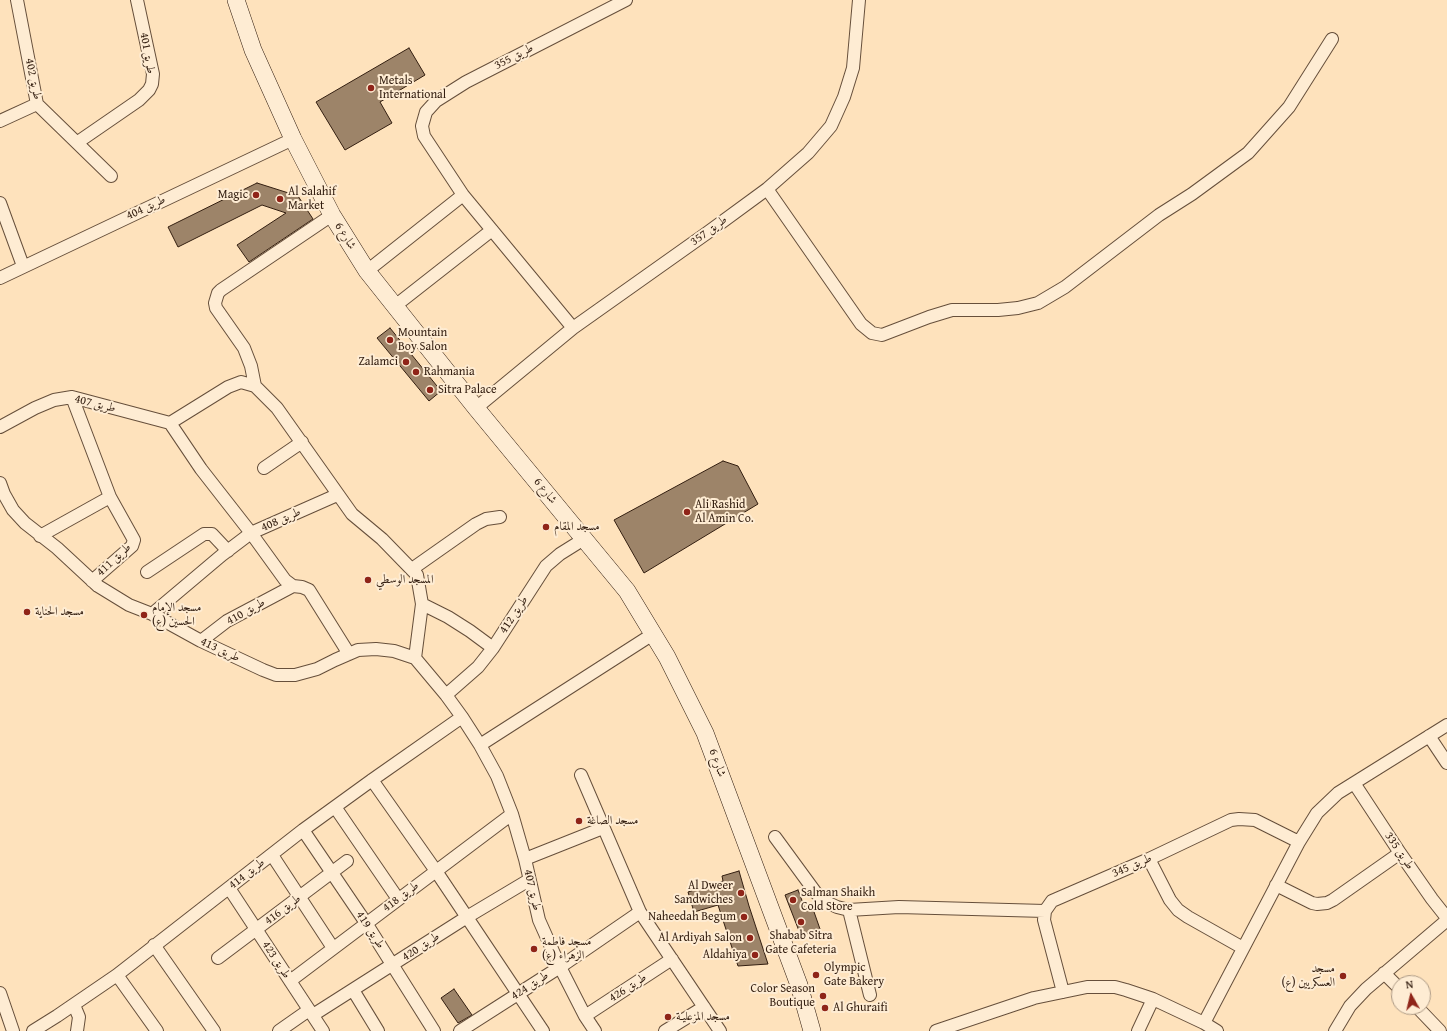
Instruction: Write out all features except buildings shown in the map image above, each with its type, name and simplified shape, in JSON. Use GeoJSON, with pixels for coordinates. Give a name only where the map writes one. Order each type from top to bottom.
{"type":"FeatureCollection","features":[{"type":"Feature","properties":{"kind":"street","name":"طريق 402"},"geometry":{"type":"LineString","coordinates":[[17,0],[37,104],[78,142],[111,176]]}},
{"type":"Feature","properties":{"kind":"street","name":"طريق 401"},"geometry":{"type":"LineString","coordinates":[[78,142],[139,100],[149,90],[152,84],[153,74],[137,0]]}},
{"type":"Feature","properties":{"kind":"street","name":"شارع 6"},"geometry":{"type":"LineString","coordinates":[[236,0],[253,50],[293,139],[332,215],[367,271],[476,408],[627,591],[666,657],[705,733],[798,985],[812,1031]]}},
{"type":"Feature","properties":{"kind":"street","name":"طريق 355"},"geometry":{"type":"LineString","coordinates":[[463,195],[422,132],[426,112],[436,101],[466,82],[607,4],[626,0]]}},
{"type":"Feature","properties":{"kind":"street","name":"طريق 357"},"geometry":{"type":"LineString","coordinates":[[476,408],[572,328],[767,189],[808,153],[831,126],[844,97],[852,68],[859,0]]}},
{"type":"Feature","properties":{"kind":"street"},"geometry":{"type":"LineString","coordinates":[[767,189],[861,324],[872,333],[882,335],[952,310],[998,310],[1018,308],[1038,303],[1065,286],[1159,215],[1192,194],[1248,153],[1290,107],[1332,39]]}},
{"type":"Feature","properties":{"kind":"street"},"geometry":{"type":"LineString","coordinates":[[0,121],[37,104]]}},
{"type":"Feature","properties":{"kind":"street","name":"طريق 404"},"geometry":{"type":"LineString","coordinates":[[0,278],[293,139]]}},
{"type":"Feature","properties":{"kind":"street"},"geometry":{"type":"LineString","coordinates":[[367,271],[463,195],[572,328]]}},
{"type":"Feature","properties":{"kind":"street"},"geometry":{"type":"LineString","coordinates":[[0,202],[23,266]]}},
{"type":"Feature","properties":{"kind":"street"},"geometry":{"type":"LineString","coordinates":[[255,386],[252,366],[244,348],[216,308],[215,303],[218,293],[332,215]]}},
{"type":"Feature","properties":{"kind":"street"},"geometry":{"type":"LineString","coordinates":[[395,306],[492,230]]}},
{"type":"Feature","properties":{"kind":"street"},"geometry":{"type":"LineString","coordinates":[[349,654],[309,590],[302,587],[293,586],[286,580],[202,470],[170,423],[228,387],[241,382],[255,386],[277,408],[302,442],[337,495],[352,514],[382,539],[417,575],[422,604],[415,658],[462,717]]}},
{"type":"Feature","properties":{"kind":"street","name":"طريق 407"},"geometry":{"type":"LineString","coordinates":[[0,427],[11,420],[54,400],[72,397],[170,423]]}},
{"type":"Feature","properties":{"kind":"street","name":"طريق 411"},"geometry":{"type":"LineString","coordinates":[[72,397],[110,497],[133,537],[134,543],[92,581]]}},
{"type":"Feature","properties":{"kind":"street"},"geometry":{"type":"LineString","coordinates":[[264,468],[302,442]]}},
{"type":"Feature","properties":{"kind":"street","name":"طريق 413"},"geometry":{"type":"LineString","coordinates":[[0,483],[13,510],[25,523],[57,548],[98,586],[129,605],[152,614],[201,641],[276,675],[295,675],[317,669],[358,650],[376,649],[394,651],[415,658]]}},
{"type":"Feature","properties":{"kind":"street","name":"طريق 408"},"geometry":{"type":"LineString","coordinates":[[152,614],[251,533],[337,495]]}},
{"type":"Feature","properties":{"kind":"street"},"geometry":{"type":"LineString","coordinates":[[40,536],[110,497]]}},
{"type":"Feature","properties":{"kind":"street"},"geometry":{"type":"LineString","coordinates":[[412,569],[476,524],[486,519],[500,517]]}},
{"type":"Feature","properties":{"kind":"street"},"geometry":{"type":"LineString","coordinates":[[147,572],[204,534],[212,534],[228,551]]}},
{"type":"Feature","properties":{"kind":"street","name":"طريق 412"},"geometry":{"type":"LineString","coordinates":[[446,695],[478,667],[493,648],[546,566],[560,554],[584,539]]}},
{"type":"Feature","properties":{"kind":"street","name":"طريق 410"},"geometry":{"type":"LineString","coordinates":[[201,641],[227,621],[293,586]]}},
{"type":"Feature","properties":{"kind":"street"},"geometry":{"type":"LineString","coordinates":[[422,604],[448,617],[493,648]]}},
{"type":"Feature","properties":{"kind":"street"},"geometry":{"type":"LineString","coordinates":[[480,745],[653,634]]}},
{"type":"Feature","properties":{"kind":"street","name":"طريق 407"},"geometry":{"type":"LineString","coordinates":[[462,717],[497,776],[512,814],[525,859],[539,920],[560,967],[594,1031]]}},
{"type":"Feature","properties":{"kind":"street","name":"طريق 414"},"geometry":{"type":"LineString","coordinates":[[33,1031],[117,975],[303,830],[462,717]]}},
{"type":"Feature","properties":{"kind":"street"},"geometry":{"type":"LineString","coordinates":[[1204,1023],[1299,842],[1311,821],[1323,806],[1338,793],[1447,725]]}},
{"type":"Feature","properties":{"kind":"street"},"geometry":{"type":"LineString","coordinates":[[1429,736],[1447,763]]}},
{"type":"Feature","properties":{"kind":"street"},"geometry":{"type":"LineString","coordinates":[[582,775],[603,828],[640,912],[720,1031]]}},
{"type":"Feature","properties":{"kind":"street"},"geometry":{"type":"LineString","coordinates":[[372,780],[436,871],[543,1031]]}},
{"type":"Feature","properties":{"kind":"street","name":"طريق 335"},"geometry":{"type":"LineString","coordinates":[[1354,783],[1400,853],[1447,919]]}},
{"type":"Feature","properties":{"kind":"street"},"geometry":{"type":"LineString","coordinates":[[335,807],[398,899]]}},
{"type":"Feature","properties":{"kind":"street","name":"طريق 418"},"geometry":{"type":"LineString","coordinates":[[290,981],[512,814]]}},
{"type":"Feature","properties":{"kind":"street","name":"طريق 345"},"geometry":{"type":"LineString","coordinates":[[1045,911],[1052,901],[1058,898],[1224,824],[1239,819],[1255,820],[1299,842]]}},
{"type":"Feature","properties":{"kind":"street"},"geometry":{"type":"LineString","coordinates":[[525,859],[603,828]]}},
{"type":"Feature","properties":{"kind":"street","name":"طريق 419"},"geometry":{"type":"LineString","coordinates":[[303,830],[366,923],[434,1031]]}},
{"type":"Feature","properties":{"kind":"street"},"geometry":{"type":"LineString","coordinates":[[775,837],[816,893],[826,902],[837,907],[849,910],[899,907],[1045,911],[1045,925],[1063,992]]}},
{"type":"Feature","properties":{"kind":"street"},"geometry":{"type":"LineString","coordinates":[[1276,885],[1312,903],[1327,903],[1400,853]]}},
{"type":"Feature","properties":{"kind":"street"},"geometry":{"type":"LineString","coordinates":[[272,855],[333,948]]}},
{"type":"Feature","properties":{"kind":"street"},"geometry":{"type":"LineString","coordinates":[[1149,858],[1170,900],[1178,910],[1243,948]]}},
{"type":"Feature","properties":{"kind":"street","name":"طريق 416"},"geometry":{"type":"LineString","coordinates":[[218,958],[347,861]]}},
{"type":"Feature","properties":{"kind":"street","name":"طريق 420"},"geometry":{"type":"LineString","coordinates":[[279,1031],[352,990],[466,916],[529,880]]}},
{"type":"Feature","properties":{"kind":"street","name":"طريق 423"},"geometry":{"type":"LineString","coordinates":[[229,888],[323,1031]]}},
{"type":"Feature","properties":{"kind":"street"},"geometry":{"type":"LineString","coordinates":[[849,910],[870,995]]}},
{"type":"Feature","properties":{"kind":"street","name":"طريق 424"},"geometry":{"type":"LineString","coordinates":[[460,1031],[560,967],[640,912]]}},
{"type":"Feature","properties":{"kind":"street"},"geometry":{"type":"LineString","coordinates":[[1335,1031],[1343,1016],[1358,997],[1447,919]]}},
{"type":"Feature","properties":{"kind":"street"},"geometry":{"type":"LineString","coordinates":[[154,945],[214,1031]]}},
{"type":"Feature","properties":{"kind":"street","name":"طريق 426"},"geometry":{"type":"LineString","coordinates":[[585,1016],[672,959]]}},
{"type":"Feature","properties":{"kind":"street"},"geometry":{"type":"LineString","coordinates":[[1384,973],[1391,980]]}},
{"type":"Feature","properties":{"kind":"street"},"geometry":{"type":"LineString","coordinates":[[117,975],[157,1031]]}},
{"type":"Feature","properties":{"kind":"street"},"geometry":{"type":"LineString","coordinates":[[936,1031],[1034,998],[1087,988],[1115,987],[1153,999],[1204,1023],[1217,1031]]}},
{"type":"Feature","properties":{"kind":"street"},"geometry":{"type":"LineString","coordinates":[[352,990],[378,1031]]}},
{"type":"Feature","properties":{"kind":"street"},"geometry":{"type":"LineString","coordinates":[[0,993],[13,1031]]}},
{"type":"Feature","properties":{"kind":"street"},"geometry":{"type":"LineString","coordinates":[[1138,1031],[1153,999]]}},
{"type":"Feature","properties":{"kind":"street"},"geometry":{"type":"LineString","coordinates":[[74,1005],[79,1017],[77,1031]]}},
{"type":"Feature","properties":{"kind":"street"},"geometry":{"type":"LineString","coordinates":[[665,1031],[704,1007]]}},
{"type":"Feature","properties":{"kind":"street"},"geometry":{"type":"LineString","coordinates":[[1425,1015],[1440,1031]]}},
{"type":"Feature","properties":{"kind":"place","name":"Metals International"},"geometry":{"type":"Point","coordinates":[371,88]}},
{"type":"Feature","properties":{"kind":"place","name":"Magic"},"geometry":{"type":"Point","coordinates":[256,195]}},
{"type":"Feature","properties":{"kind":"place","name":"Al Salahif Market"},"geometry":{"type":"Point","coordinates":[280,199]}},
{"type":"Feature","properties":{"kind":"place","name":"Mountain Boy Salon"},"geometry":{"type":"Point","coordinates":[390,340]}},
{"type":"Feature","properties":{"kind":"place","name":"Zalamci"},"geometry":{"type":"Point","coordinates":[406,362]}},
{"type":"Feature","properties":{"kind":"place","name":"Rahmania"},"geometry":{"type":"Point","coordinates":[416,372]}},
{"type":"Feature","properties":{"kind":"place","name":"Sitra Palace"},"geometry":{"type":"Point","coordinates":[430,390]}},
{"type":"Feature","properties":{"kind":"place","name":"Ali Rashid Al Amin Co."},"geometry":{"type":"Point","coordinates":[687,512]}},
{"type":"Feature","properties":{"kind":"place","name":"مسجد المقام"},"geometry":{"type":"Point","coordinates":[546,527]}},
{"type":"Feature","properties":{"kind":"place","name":"المسجد الوسطي"},"geometry":{"type":"Point","coordinates":[368,580]}},
{"type":"Feature","properties":{"kind":"place","name":"مسجد الحناية"},"geometry":{"type":"Point","coordinates":[27,612]}},
{"type":"Feature","properties":{"kind":"place","name":"مسجد الإمام الحسين (ع)"},"geometry":{"type":"Point","coordinates":[144,615]}},
{"type":"Feature","properties":{"kind":"place","name":"مسجد الصاغة"},"geometry":{"type":"Point","coordinates":[579,821]}},
{"type":"Feature","properties":{"kind":"place","name":"Al Dweer Sandwiches"},"geometry":{"type":"Point","coordinates":[741,893]}},
{"type":"Feature","properties":{"kind":"place","name":"Salman Shaikh Cold Store"},"geometry":{"type":"Point","coordinates":[793,900]}},
{"type":"Feature","properties":{"kind":"place","name":"Naheedah Begum"},"geometry":{"type":"Point","coordinates":[744,917]}},
{"type":"Feature","properties":{"kind":"place","name":"Shabab Sitra Gate Cafeteria"},"geometry":{"type":"Point","coordinates":[801,922]}},
{"type":"Feature","properties":{"kind":"place","name":"Al Ardiyah Salon"},"geometry":{"type":"Point","coordinates":[750,938]}},
{"type":"Feature","properties":{"kind":"place","name":"مسجد فاطمة الزهراء (ع)"},"geometry":{"type":"Point","coordinates":[534,949]}},
{"type":"Feature","properties":{"kind":"place","name":"Aldahiya"},"geometry":{"type":"Point","coordinates":[755,955]}},
{"type":"Feature","properties":{"kind":"place","name":"Olympic Gate Bakery"},"geometry":{"type":"Point","coordinates":[816,975]}},
{"type":"Feature","properties":{"kind":"place","name":"مسجد العسكريين (ع)"},"geometry":{"type":"Point","coordinates":[1343,976]}},
{"type":"Feature","properties":{"kind":"place","name":"Color Season Boutique"},"geometry":{"type":"Point","coordinates":[823,996]}},
{"type":"Feature","properties":{"kind":"place","name":"Al Ghuraifi"},"geometry":{"type":"Point","coordinates":[825,1008]}},
{"type":"Feature","properties":{"kind":"place","name":"مسجد المزعليـة"},"geometry":{"type":"Point","coordinates":[668,1017]}}]}
